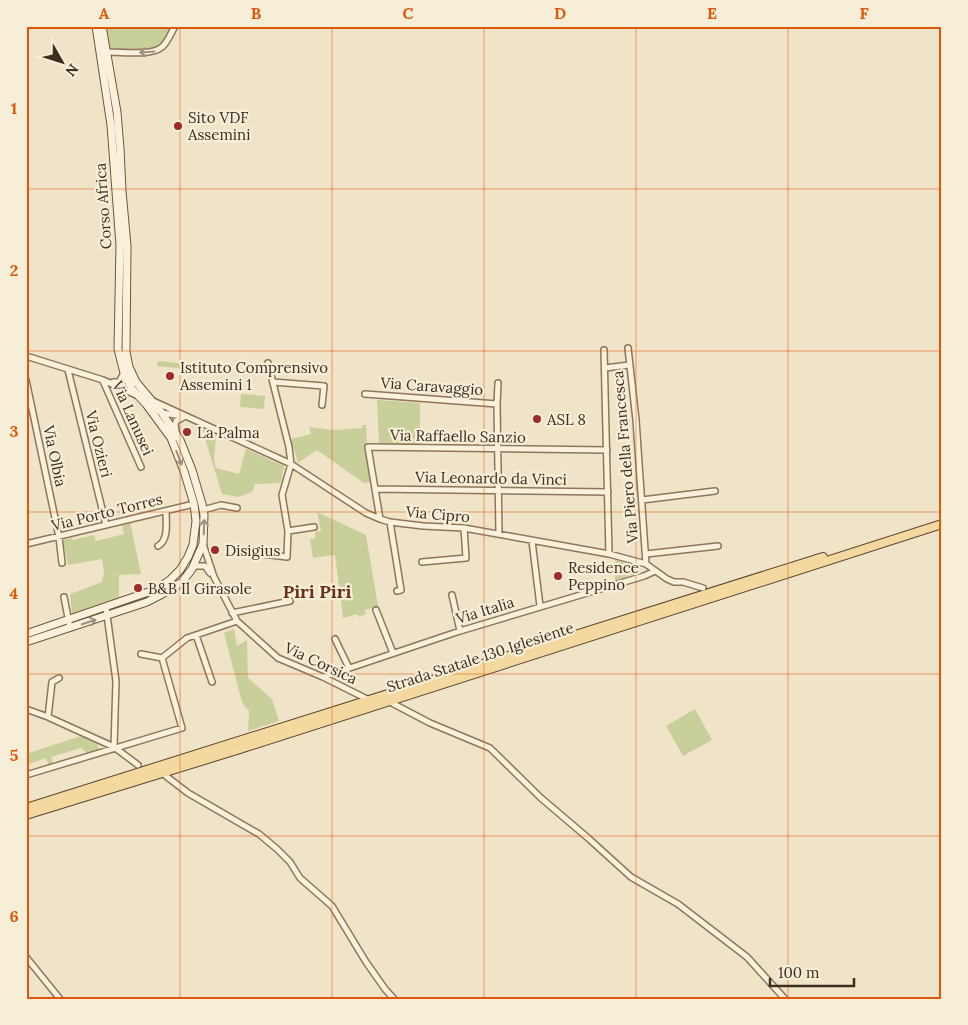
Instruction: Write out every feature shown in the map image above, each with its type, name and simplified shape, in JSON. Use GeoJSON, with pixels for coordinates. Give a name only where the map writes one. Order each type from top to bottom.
{"type":"FeatureCollection","features":[{"type":"Feature","properties":{"kind":"main road","name":"Strada Statale 130 Iglesiente"},"geometry":{"type":"LineString","coordinates":[[26,808],[942,519]]}},
{"type":"Feature","properties":{"kind":"main road","name":"Strada Statale 130 Iglesiente"},"geometry":{"type":"LineString","coordinates":[[26,815],[942,524]]}},
{"type":"Feature","properties":{"kind":"street","name":"Corso Africa"},"geometry":{"type":"LineString","coordinates":[[26,634],[147,602],[182,582],[192,569],[203,544],[203,510],[192,470],[180,440],[162,413],[148,400],[137,396],[130,387],[124,373],[118,349],[120,245],[112,125],[96,26]]}},
{"type":"Feature","properties":{"kind":"street","name":"Corso Africa"},"geometry":{"type":"LineString","coordinates":[[102,26],[117,112],[120,148],[127,246],[126,352],[129,367],[134,377],[171,438],[194,504],[196,521],[192,546],[180,570],[157,589],[107,612]]}},
{"type":"Feature","properties":{"kind":"street"},"geometry":{"type":"LineString","coordinates":[[106,52],[150,53],[157,51],[162,47],[176,26]]}},
{"type":"Feature","properties":{"kind":"street","name":"Via Piero della Francesca"},"geometry":{"type":"LineString","coordinates":[[628,348],[646,564]]}},
{"type":"Feature","properties":{"kind":"street"},"geometry":{"type":"LineString","coordinates":[[604,350],[609,554]]}},
{"type":"Feature","properties":{"kind":"street"},"geometry":{"type":"LineString","coordinates":[[26,356],[102,380],[137,396]]}},
{"type":"Feature","properties":{"kind":"street"},"geometry":{"type":"LineString","coordinates":[[262,554],[288,557],[288,531],[282,495],[291,464],[289,447],[268,363]]}},
{"type":"Feature","properties":{"kind":"street"},"geometry":{"type":"LineString","coordinates":[[605,368],[629,365]]}},
{"type":"Feature","properties":{"kind":"street","name":"Via Ozieri"},"geometry":{"type":"LineString","coordinates":[[68,370],[106,525]]}},
{"type":"Feature","properties":{"kind":"street"},"geometry":{"type":"LineString","coordinates":[[113,382],[119,382],[124,373]]}},
{"type":"Feature","properties":{"kind":"street"},"geometry":{"type":"LineString","coordinates":[[130,387],[134,377]]}},
{"type":"Feature","properties":{"kind":"street","name":"Via Olbia"},"geometry":{"type":"LineString","coordinates":[[26,380],[59,537],[62,563]]}},
{"type":"Feature","properties":{"kind":"street","name":"Via Cipro"},"geometry":{"type":"LineString","coordinates":[[102,380],[130,387],[148,400],[291,464],[366,513],[380,519],[390,522],[464,528],[532,542],[609,554],[646,564],[674,582],[683,582],[703,588]]}},
{"type":"Feature","properties":{"kind":"street","name":"Via Lanusei"},"geometry":{"type":"LineString","coordinates":[[102,380],[141,467]]}},
{"type":"Feature","properties":{"kind":"street"},"geometry":{"type":"LineString","coordinates":[[273,382],[324,386],[322,405]]}},
{"type":"Feature","properties":{"kind":"street"},"geometry":{"type":"LineString","coordinates":[[498,383],[499,534]]}},
{"type":"Feature","properties":{"kind":"street","name":"Via Caravaggio"},"geometry":{"type":"LineString","coordinates":[[365,394],[497,404]]}},
{"type":"Feature","properties":{"kind":"street","name":"Via Cipro"},"geometry":{"type":"LineString","coordinates":[[162,413],[187,417]]}},
{"type":"Feature","properties":{"kind":"street"},"geometry":{"type":"LineString","coordinates":[[180,440],[175,426],[176,421],[187,417]]}},
{"type":"Feature","properties":{"kind":"street","name":"Via Raffaello Sanzio"},"geometry":{"type":"LineString","coordinates":[[375,489],[368,447],[607,450]]}},
{"type":"Feature","properties":{"kind":"street"},"geometry":{"type":"LineString","coordinates":[[375,489],[380,519]]}},
{"type":"Feature","properties":{"kind":"street","name":"Via Leonardo da Vinci"},"geometry":{"type":"LineString","coordinates":[[375,489],[608,492]]}},
{"type":"Feature","properties":{"kind":"street"},"geometry":{"type":"LineString","coordinates":[[642,500],[715,491]]}},
{"type":"Feature","properties":{"kind":"street","name":"Via Porto Torres"},"geometry":{"type":"LineString","coordinates":[[26,544],[194,504]]}},
{"type":"Feature","properties":{"kind":"street"},"geometry":{"type":"LineString","coordinates":[[203,510],[221,505],[237,508]]}},
{"type":"Feature","properties":{"kind":"street"},"geometry":{"type":"LineString","coordinates":[[158,546],[165,539],[167,526],[166,511]]}},
{"type":"Feature","properties":{"kind":"street"},"geometry":{"type":"LineString","coordinates":[[390,522],[401,590],[397,591]]}},
{"type":"Feature","properties":{"kind":"street"},"geometry":{"type":"LineString","coordinates":[[288,531],[314,527]]}},
{"type":"Feature","properties":{"kind":"street"},"geometry":{"type":"LineString","coordinates":[[422,562],[466,558],[464,528]]}},
{"type":"Feature","properties":{"kind":"street"},"geometry":{"type":"LineString","coordinates":[[532,542],[540,606]]}},
{"type":"Feature","properties":{"kind":"street","name":"Via Corsica"},"geometry":{"type":"LineString","coordinates":[[203,544],[214,577],[237,621],[278,658],[370,700]]}},
{"type":"Feature","properties":{"kind":"street"},"geometry":{"type":"LineString","coordinates":[[192,546],[197,558],[214,577]]}},
{"type":"Feature","properties":{"kind":"street"},"geometry":{"type":"LineString","coordinates":[[646,554],[718,546]]}},
{"type":"Feature","properties":{"kind":"street"},"geometry":{"type":"LineString","coordinates":[[192,569],[196,566],[205,566]]}},
{"type":"Feature","properties":{"kind":"street","name":"Via Italia"},"geometry":{"type":"LineString","coordinates":[[323,677],[460,631],[644,576],[655,570]]}},
{"type":"Feature","properties":{"kind":"street"},"geometry":{"type":"LineString","coordinates":[[452,596],[460,631]]}},
{"type":"Feature","properties":{"kind":"street"},"geometry":{"type":"LineString","coordinates":[[64,597],[69,624]]}},
{"type":"Feature","properties":{"kind":"street"},"geometry":{"type":"LineString","coordinates":[[232,612],[290,601]]}},
{"type":"Feature","properties":{"kind":"street"},"geometry":{"type":"LineString","coordinates":[[376,610],[393,653]]}},
{"type":"Feature","properties":{"kind":"street"},"geometry":{"type":"LineString","coordinates":[[107,612],[116,682],[114,748]]}},
{"type":"Feature","properties":{"kind":"street"},"geometry":{"type":"LineString","coordinates":[[162,658],[186,638],[237,621]]}},
{"type":"Feature","properties":{"kind":"street","name":"Corso Africa"},"geometry":{"type":"LineString","coordinates":[[26,642],[69,624]]}},
{"type":"Feature","properties":{"kind":"street"},"geometry":{"type":"LineString","coordinates":[[196,634],[212,682]]}},
{"type":"Feature","properties":{"kind":"street"},"geometry":{"type":"LineString","coordinates":[[335,639],[349,668]]}},
{"type":"Feature","properties":{"kind":"street"},"geometry":{"type":"LineString","coordinates":[[140,654],[162,658]]}},
{"type":"Feature","properties":{"kind":"street"},"geometry":{"type":"LineString","coordinates":[[26,775],[182,728],[162,658]]}},
{"type":"Feature","properties":{"kind":"street"},"geometry":{"type":"LineString","coordinates":[[48,717],[52,682],[59,678]]}},
{"type":"Feature","properties":{"kind":"street"},"geometry":{"type":"LineString","coordinates":[[388,701],[430,723],[490,748],[540,798],[631,877],[678,904],[747,957],[785,999]]}},
{"type":"Feature","properties":{"kind":"street"},"geometry":{"type":"LineString","coordinates":[[26,709],[48,717],[114,748],[138,765]]}},
{"type":"Feature","properties":{"kind":"street"},"geometry":{"type":"LineString","coordinates":[[162,773],[188,793],[259,834],[277,849],[290,862],[300,878],[332,906],[366,962],[394,999]]}},
{"type":"Feature","properties":{"kind":"street"},"geometry":{"type":"LineString","coordinates":[[26,957],[60,999]]}},
{"type":"Feature","properties":{"kind":"green space"},"geometry":{"type":"Polygon","coordinates":[[[105,26],[173,26],[162,44],[151,50],[109,49],[105,26]]]}},
{"type":"Feature","properties":{"kind":"green space"},"geometry":{"type":"Polygon","coordinates":[[[158,361],[208,366],[208,371],[157,366],[158,361]]]}},
{"type":"Feature","properties":{"kind":"green space"},"geometry":{"type":"Polygon","coordinates":[[[241,394],[265,396],[264,409],[240,407],[241,394]]]}},
{"type":"Feature","properties":{"kind":"green space"},"geometry":{"type":"Polygon","coordinates":[[[377,400],[420,403],[420,444],[379,445],[377,400]]]}},
{"type":"Feature","properties":{"kind":"green space"},"geometry":{"type":"Polygon","coordinates":[[[362,425],[366,425],[367,444],[364,445],[371,482],[364,483],[317,450],[298,463],[291,439],[311,434],[309,427],[335,430],[362,428],[362,425]]]}},
{"type":"Feature","properties":{"kind":"green space"},"geometry":{"type":"Polygon","coordinates":[[[202,429],[216,435],[214,460],[216,468],[239,474],[246,449],[284,466],[281,483],[255,484],[252,492],[238,497],[222,494],[202,429]]]}},
{"type":"Feature","properties":{"kind":"green space"},"geometry":{"type":"Polygon","coordinates":[[[317,512],[366,535],[378,606],[365,610],[366,614],[359,617],[357,614],[343,618],[335,555],[313,558],[310,539],[315,539],[315,532],[321,531],[317,512]]]}},
{"type":"Feature","properties":{"kind":"green space"},"geometry":{"type":"Polygon","coordinates":[[[130,522],[141,574],[119,575],[119,599],[72,615],[70,594],[102,582],[104,573],[102,559],[68,565],[63,540],[72,538],[73,540],[94,535],[96,541],[124,534],[122,524],[130,522]]]}},
{"type":"Feature","properties":{"kind":"green space"},"geometry":{"type":"Polygon","coordinates":[[[615,560],[639,567],[641,571],[615,581],[615,560]]]}},
{"type":"Feature","properties":{"kind":"green space"},"geometry":{"type":"Polygon","coordinates":[[[234,629],[237,646],[247,640],[248,678],[272,699],[279,721],[248,731],[249,711],[243,704],[240,695],[224,633],[234,629]]]}},
{"type":"Feature","properties":{"kind":"green space"},"geometry":{"type":"Polygon","coordinates":[[[695,709],[712,740],[683,756],[666,726],[695,709]]]}},
{"type":"Feature","properties":{"kind":"green space"},"geometry":{"type":"Polygon","coordinates":[[[81,736],[97,744],[99,750],[88,754],[81,748],[51,757],[54,765],[49,766],[46,758],[26,765],[26,754],[81,736]]]}},
{"type":"Feature","properties":{"kind":"place","name":"Sito VDF Assemini"},"geometry":{"type":"Point","coordinates":[178,126]}},
{"type":"Feature","properties":{"kind":"place","name":"Istituto Comprensivo Assemini 1"},"geometry":{"type":"Point","coordinates":[170,376]}},
{"type":"Feature","properties":{"kind":"place","name":"ASL 8"},"geometry":{"type":"Point","coordinates":[537,419]}},
{"type":"Feature","properties":{"kind":"place","name":"La Palma"},"geometry":{"type":"Point","coordinates":[187,432]}},
{"type":"Feature","properties":{"kind":"place","name":"Disigius"},"geometry":{"type":"Point","coordinates":[215,550]}},
{"type":"Feature","properties":{"kind":"place","name":"Residence Peppino"},"geometry":{"type":"Point","coordinates":[558,576]}},
{"type":"Feature","properties":{"kind":"place","name":"B&B Il Girasole"},"geometry":{"type":"Point","coordinates":[138,588]}},
{"type":"Feature","properties":{"kind":"district","name":"Piri Piri"},"geometry":{"type":"Point","coordinates":[317,591]}}]}
